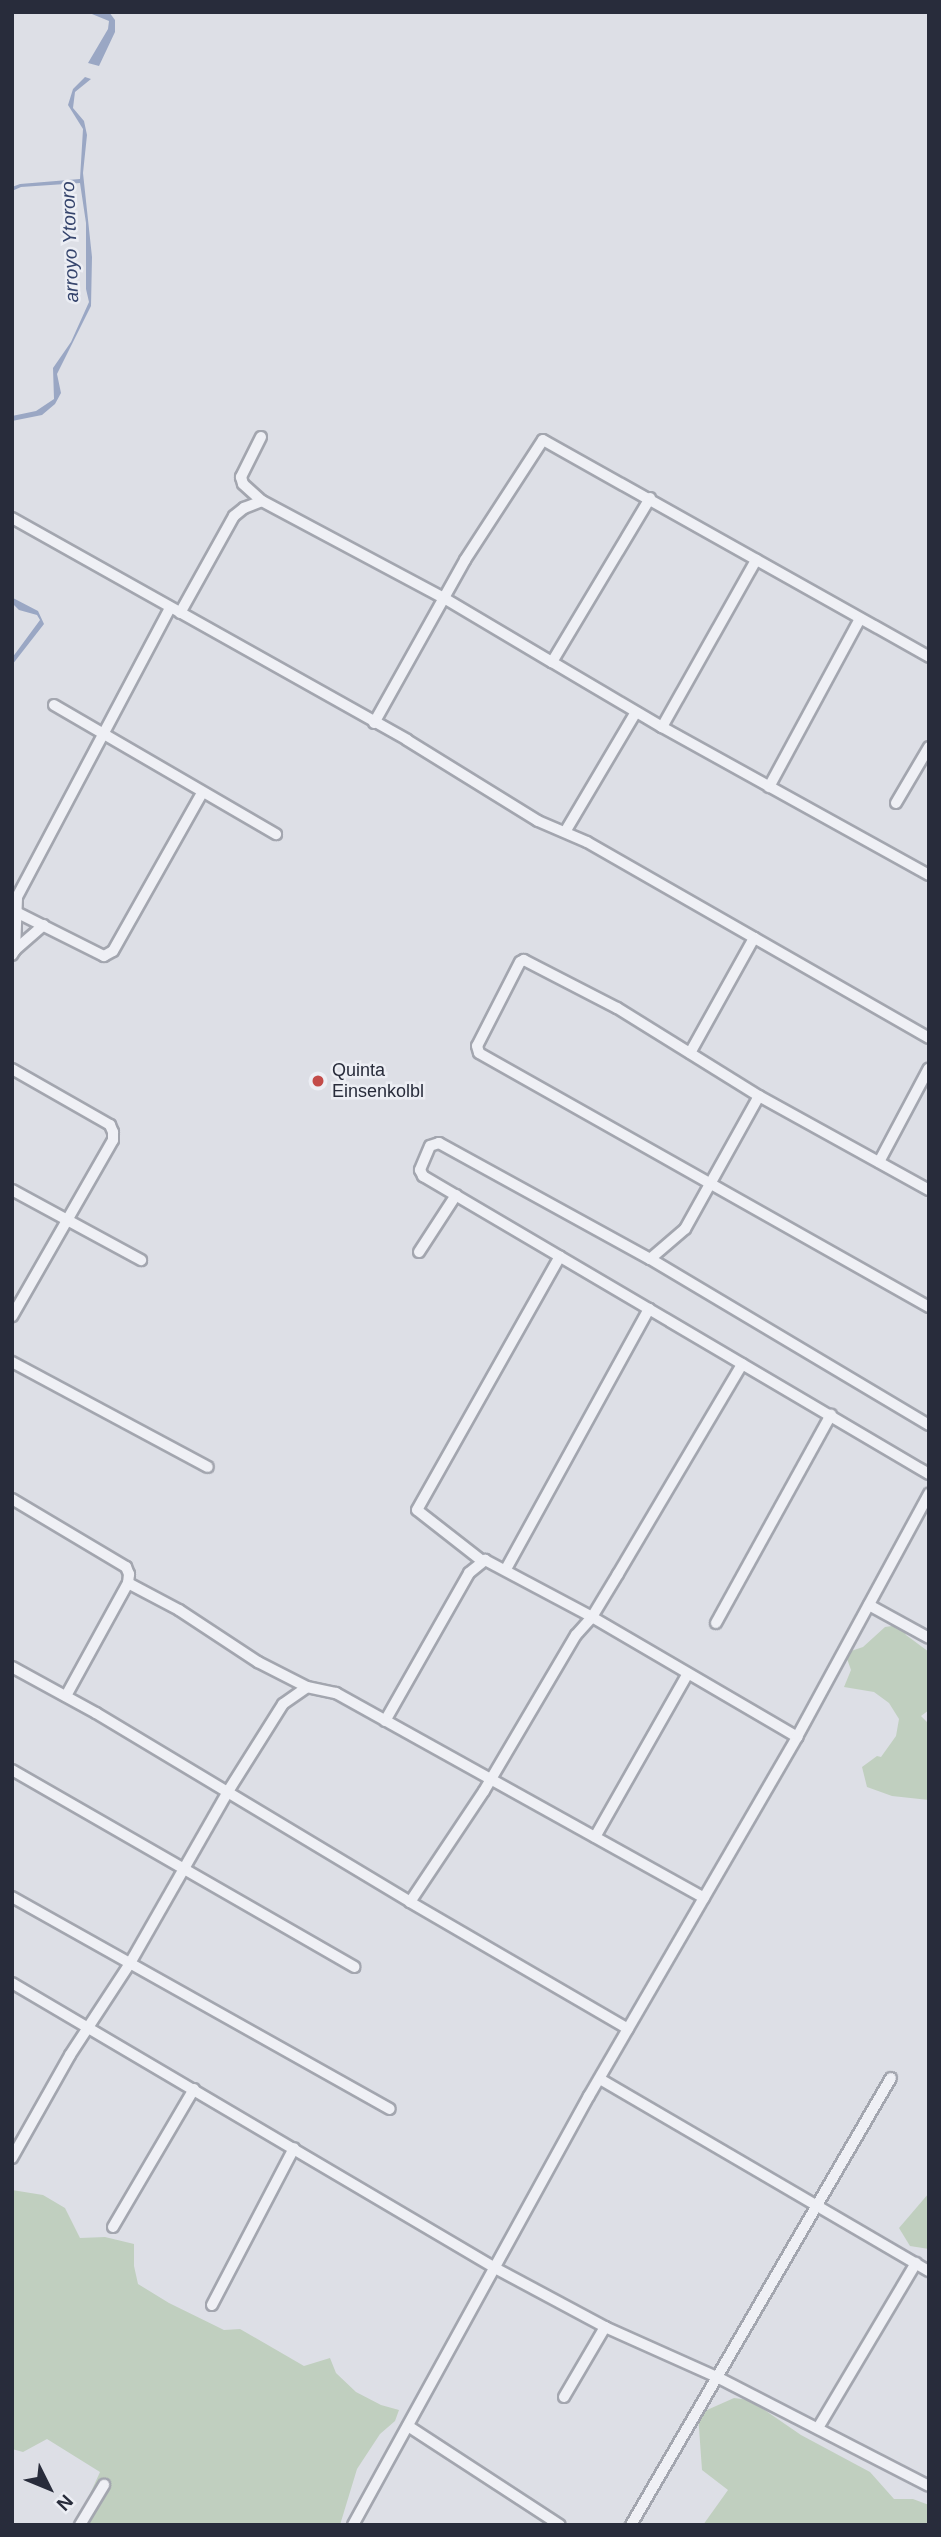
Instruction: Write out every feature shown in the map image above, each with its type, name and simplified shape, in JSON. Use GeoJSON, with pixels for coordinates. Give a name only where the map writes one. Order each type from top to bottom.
{"type":"FeatureCollection","features":[{"type":"Feature","properties":{"kind":"street"},"geometry":{"type":"LineString","coordinates":[[261,437],[241,477],[243,484],[262,501],[444,598],[662,727],[929,875]]}},
{"type":"Feature","properties":{"kind":"street"},"geometry":{"type":"LineString","coordinates":[[374,723],[465,560],[543,440],[929,657]]}},
{"type":"Feature","properties":{"kind":"street"},"geometry":{"type":"LineString","coordinates":[[552,662],[650,498]]}},
{"type":"Feature","properties":{"kind":"street"},"geometry":{"type":"LineString","coordinates":[[14,952],[13,910],[17,897],[105,735],[175,611],[234,516],[244,508],[262,501]]}},
{"type":"Feature","properties":{"kind":"street"},"geometry":{"type":"LineString","coordinates":[[12,518],[407,740],[538,821],[587,842],[929,1038]]}},
{"type":"Feature","properties":{"kind":"street"},"geometry":{"type":"LineString","coordinates":[[662,727],[756,560]]}},
{"type":"Feature","properties":{"kind":"street"},"geometry":{"type":"LineString","coordinates":[[769,787],[860,619]]}},
{"type":"Feature","properties":{"kind":"street"},"geometry":{"type":"LineString","coordinates":[[54,705],[276,834]]}},
{"type":"Feature","properties":{"kind":"street"},"geometry":{"type":"LineString","coordinates":[[565,832],[636,712]]}},
{"type":"Feature","properties":{"kind":"street"},"geometry":{"type":"LineString","coordinates":[[896,803],[929,747]]}},
{"type":"Feature","properties":{"kind":"street"},"geometry":{"type":"LineString","coordinates":[[13,910],[104,956],[113,951],[202,793]]}},
{"type":"Feature","properties":{"kind":"street"},"geometry":{"type":"LineString","coordinates":[[14,952],[44,925]]}},
{"type":"Feature","properties":{"kind":"street"},"geometry":{"type":"LineString","coordinates":[[690,1053],[754,938]]}},
{"type":"Feature","properties":{"kind":"street"},"geometry":{"type":"LineString","coordinates":[[929,1190],[759,1096],[617,1008],[524,960],[520,962],[476,1050],[929,1307]]}},
{"type":"Feature","properties":{"kind":"street"},"geometry":{"type":"LineString","coordinates":[[879,1162],[929,1068]]}},
{"type":"Feature","properties":{"kind":"street"},"geometry":{"type":"LineString","coordinates":[[12,1069],[110,1125],[113,1132],[113,1140],[12,1316]]}},
{"type":"Feature","properties":{"kind":"street"},"geometry":{"type":"LineString","coordinates":[[650,1259],[679,1237],[759,1096]]}},
{"type":"Feature","properties":{"kind":"street"},"geometry":{"type":"LineString","coordinates":[[929,1425],[650,1259],[439,1143],[434,1143],[420,1173],[929,1474]]}},
{"type":"Feature","properties":{"kind":"street"},"geometry":{"type":"LineString","coordinates":[[12,1190],[141,1260]]}},
{"type":"Feature","properties":{"kind":"street"},"geometry":{"type":"LineString","coordinates":[[419,1252],[456,1195]]}},
{"type":"Feature","properties":{"kind":"street"},"geometry":{"type":"LineString","coordinates":[[560,1256],[417,1510],[481,1560],[490,1560],[592,1617],[797,1737]]}},
{"type":"Feature","properties":{"kind":"street"},"geometry":{"type":"LineString","coordinates":[[506,1569],[649,1309]]}},
{"type":"Feature","properties":{"kind":"street"},"geometry":{"type":"LineString","coordinates":[[12,1362],[208,1467]]}},
{"type":"Feature","properties":{"kind":"street"},"geometry":{"type":"LineString","coordinates":[[410,1902],[490,1779],[576,1635],[592,1617],[742,1364]]}},
{"type":"Feature","properties":{"kind":"street"},"geometry":{"type":"LineString","coordinates":[[716,1623],[831,1415]]}},
{"type":"Feature","properties":{"kind":"street"},"geometry":{"type":"LineString","coordinates":[[353,2525],[628,2029],[797,1737],[929,1494]]}},
{"type":"Feature","properties":{"kind":"street"},"geometry":{"type":"LineString","coordinates":[[12,1499],[125,1567],[128,1583],[66,1696]]}},
{"type":"Feature","properties":{"kind":"street"},"geometry":{"type":"LineString","coordinates":[[385,1721],[469,1573],[481,1560]]}},
{"type":"Feature","properties":{"kind":"street"},"geometry":{"type":"LineString","coordinates":[[128,1583],[179,1610],[258,1662],[307,1687],[335,1693],[704,1898]]}},
{"type":"Feature","properties":{"kind":"street"},"geometry":{"type":"LineString","coordinates":[[869,1605],[929,1639]]}},
{"type":"Feature","properties":{"kind":"street"},"geometry":{"type":"LineString","coordinates":[[12,1667],[66,1696],[628,2029]]}},
{"type":"Feature","properties":{"kind":"street"},"geometry":{"type":"LineString","coordinates":[[595,1837],[687,1675]]}},
{"type":"Feature","properties":{"kind":"street"},"geometry":{"type":"LineString","coordinates":[[12,2158],[70,2054],[130,1965],[226,1793],[283,1704],[307,1687]]}},
{"type":"Feature","properties":{"kind":"street"},"geometry":{"type":"LineString","coordinates":[[12,1786],[16,1772],[182,1871],[354,1967]]}},
{"type":"Feature","properties":{"kind":"street"},"geometry":{"type":"LineString","coordinates":[[12,1897],[390,2109]]}},
{"type":"Feature","properties":{"kind":"street"},"geometry":{"type":"LineString","coordinates":[[12,1983],[495,2268],[605,2327],[717,2377],[929,2486]]}},
{"type":"Feature","properties":{"kind":"street"},"geometry":{"type":"LineString","coordinates":[[631,2525],[891,2078]]}},
{"type":"Feature","properties":{"kind":"street"},"geometry":{"type":"LineString","coordinates":[[600,2079],[929,2271]]}},
{"type":"Feature","properties":{"kind":"street"},"geometry":{"type":"LineString","coordinates":[[113,2227],[194,2089]]}},
{"type":"Feature","properties":{"kind":"street"},"geometry":{"type":"LineString","coordinates":[[212,2305],[294,2148]]}},
{"type":"Feature","properties":{"kind":"street"},"geometry":{"type":"LineString","coordinates":[[818,2428],[916,2263]]}},
{"type":"Feature","properties":{"kind":"street"},"geometry":{"type":"LineString","coordinates":[[564,2397],[605,2327]]}},
{"type":"Feature","properties":{"kind":"street"},"geometry":{"type":"LineString","coordinates":[[408,2426],[561,2525]]}},
{"type":"Feature","properties":{"kind":"street"},"geometry":{"type":"LineString","coordinates":[[80,2525],[104,2485]]}},
{"type":"Feature","properties":{"kind":"green space"},"geometry":{"type":"Polygon","coordinates":[[[885,1627],[902,1627],[906,1635],[929,1652],[929,1710],[921,1716],[929,1724],[929,1800],[892,1796],[867,1787],[862,1767],[877,1756],[881,1757],[896,1736],[899,1719],[889,1703],[874,1692],[844,1687],[851,1670],[845,1653],[863,1647],[885,1627]]]}},
{"type":"Feature","properties":{"kind":"green space"},"geometry":{"type":"Polygon","coordinates":[[[12,2190],[43,2195],[65,2208],[80,2238],[105,2237],[134,2244],[134,2266],[138,2284],[169,2303],[224,2330],[240,2329],[304,2366],[330,2358],[336,2373],[356,2392],[381,2405],[399,2410],[395,2421],[380,2434],[357,2469],[340,2525],[76,2525],[100,2472],[47,2439],[23,2452],[12,2449],[12,2190]]]}},
{"type":"Feature","properties":{"kind":"green space"},"geometry":{"type":"Polygon","coordinates":[[[929,2193],[929,2249],[910,2246],[899,2228],[929,2193]]]}},
{"type":"Feature","properties":{"kind":"green space"},"geometry":{"type":"Polygon","coordinates":[[[734,2398],[750,2400],[801,2435],[870,2472],[894,2499],[913,2499],[929,2505],[929,2525],[703,2525],[728,2490],[702,2470],[698,2414],[734,2398]]]}},
{"type":"Feature","properties":{"kind":"water"},"geometry":{"type":"Polygon","coordinates":[[[87,12],[109,12],[115,20],[115,32],[99,66],[88,63],[108,29],[109,21],[87,12]]]}},
{"type":"Feature","properties":{"kind":"water"},"geometry":{"type":"Polygon","coordinates":[[[85,77],[91,79],[75,92],[73,108],[84,121],[87,135],[83,173],[92,257],[91,306],[57,374],[61,393],[55,404],[42,415],[12,421],[12,416],[36,411],[54,399],[53,368],[71,342],[89,302],[86,289],[86,223],[80,183],[21,187],[12,191],[12,187],[20,184],[80,179],[83,129],[68,105],[73,89],[85,77]]]}},
{"type":"Feature","properties":{"kind":"water"},"geometry":{"type":"Polygon","coordinates":[[[12,590],[13,598],[38,611],[44,624],[12,665],[12,658],[40,620],[37,615],[19,610],[13,604],[12,590]]]}},
{"type":"Feature","properties":{"kind":"place","name":"Quinta Einsenkolbl"},"geometry":{"type":"Point","coordinates":[318,1081]}},
{"type":"Feature","properties":{"kind":"water label","name":"arroyo Ytororo"},"geometry":{"type":"Point","coordinates":[70,242]}}]}
